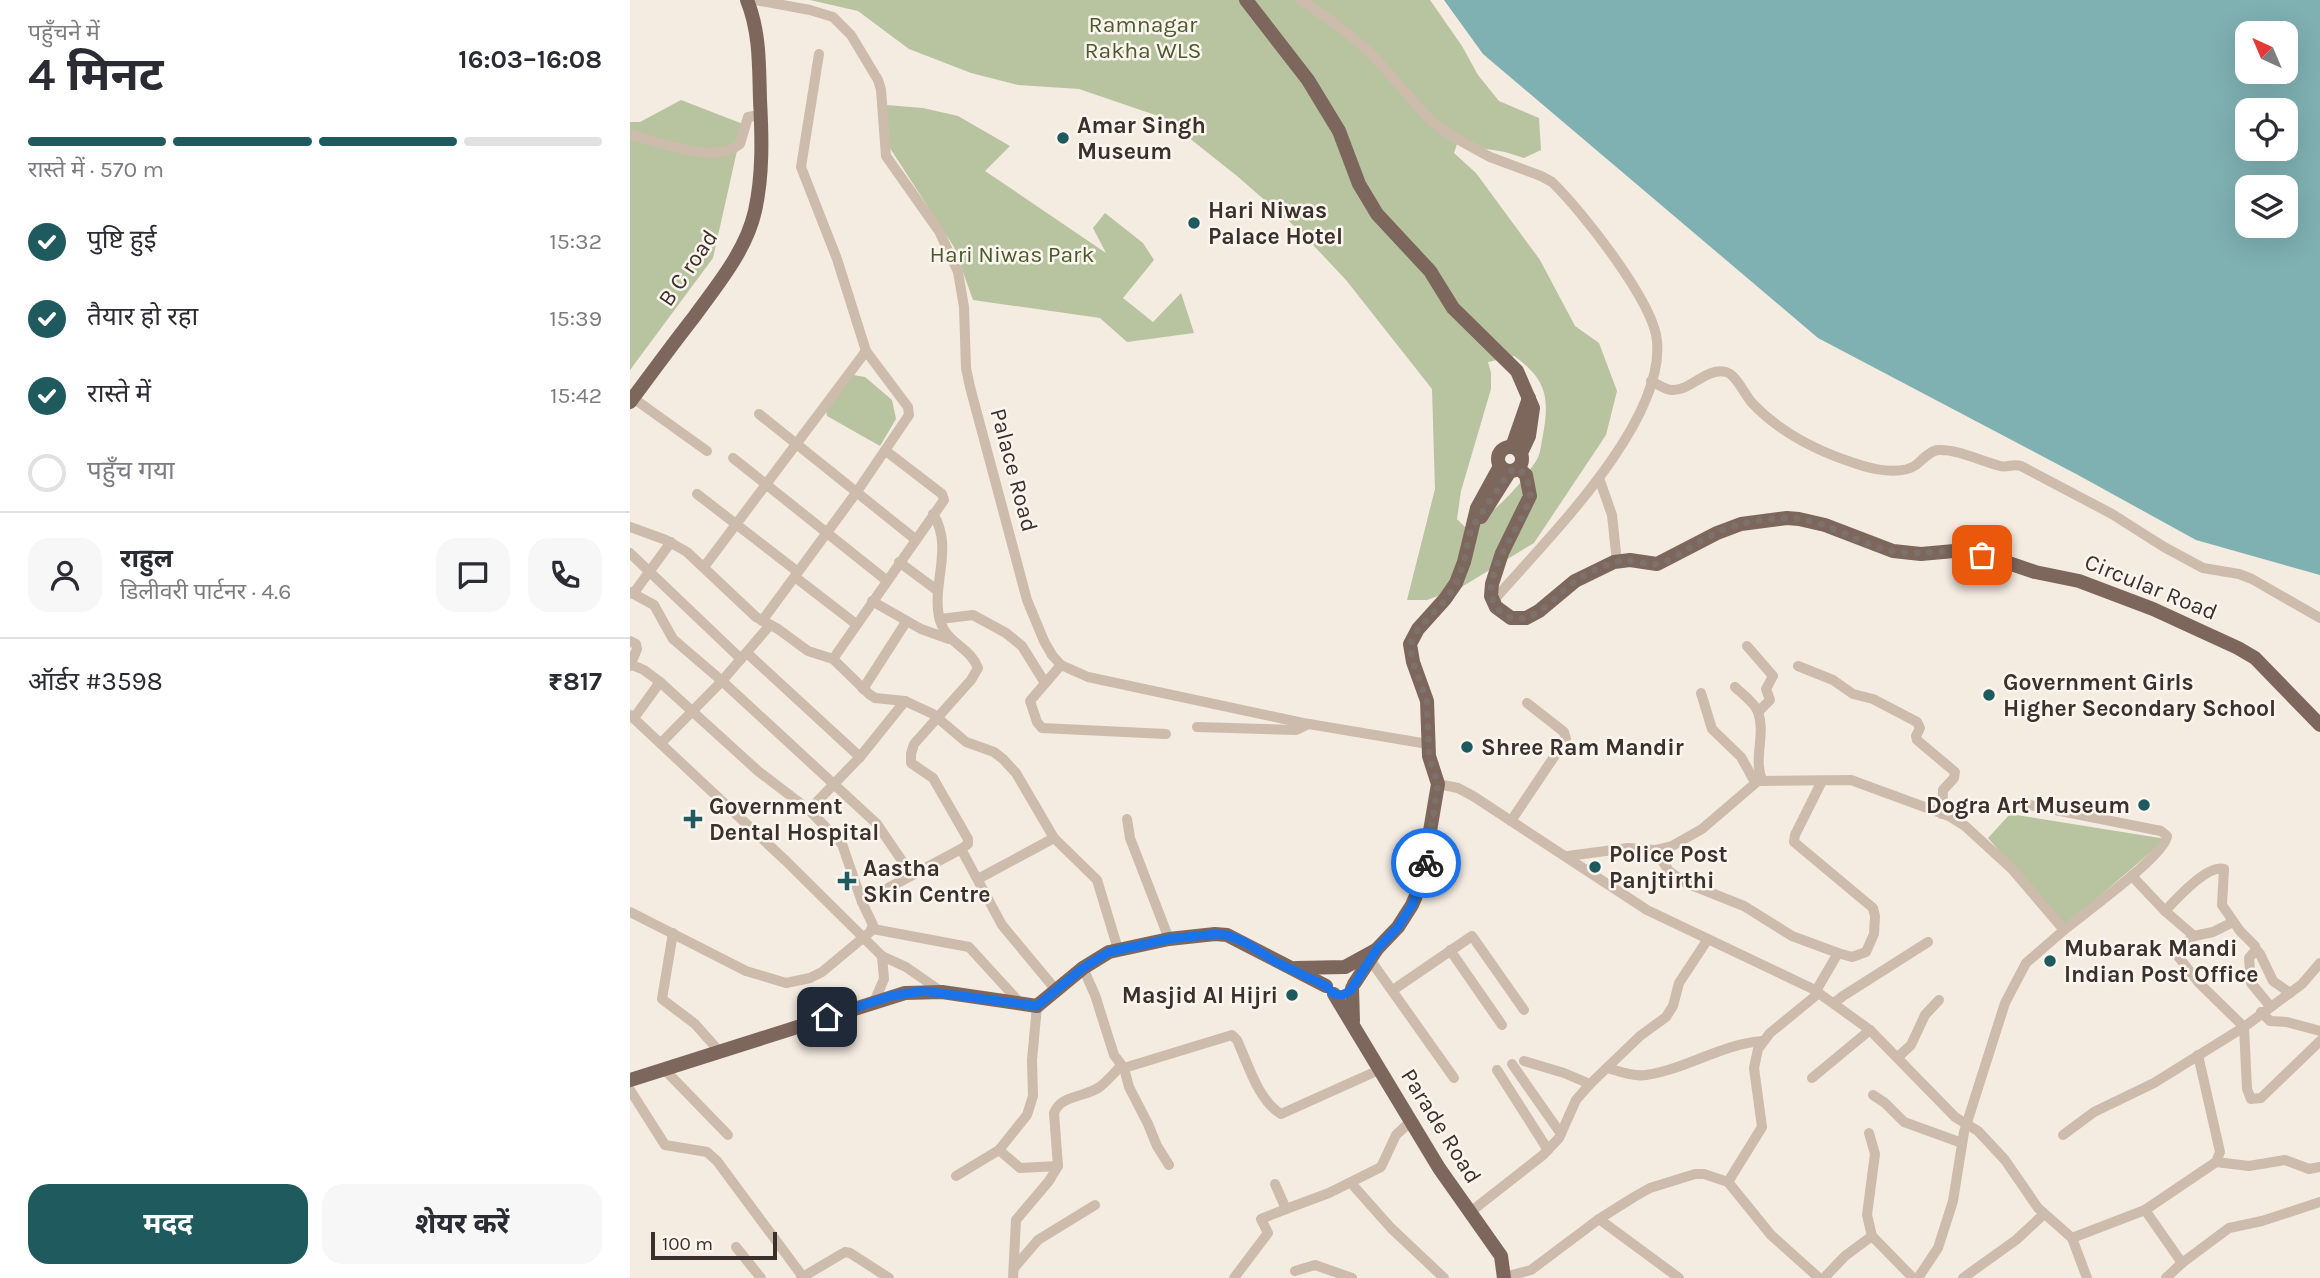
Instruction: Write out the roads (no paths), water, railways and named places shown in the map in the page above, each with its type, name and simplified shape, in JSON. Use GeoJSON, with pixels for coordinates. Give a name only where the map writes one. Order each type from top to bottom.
{"type":"FeatureCollection","features":[{"type":"Feature","properties":{"kind":"main road"},"geometry":{"type":"LineString","coordinates":[[631,396],[716,286],[748,231],[754,212],[760,180],[761,118],[754,16],[747,0]]}},
{"type":"Feature","properties":{"kind":"main road"},"geometry":{"type":"LineString","coordinates":[[1246,0],[1308,80],[1339,131],[1359,184],[1377,214],[1430,271],[1453,308],[1517,371],[1529,398],[1533,416],[1529,436],[1516,450]]}},
{"type":"Feature","properties":{"kind":"main road"},"geometry":{"type":"LineString","coordinates":[[630,1080],[905,993],[942,992],[1037,1006],[1100,956],[1118,949],[1169,939],[1227,935],[1342,995],[1353,986],[1374,955],[1398,927],[1421,884],[1438,784],[1427,744],[1427,701],[1410,645],[1418,629],[1446,599],[1456,583],[1477,508],[1509,468],[1522,461],[1516,450],[1506,447],[1499,455],[1509,468],[1526,475],[1530,496],[1502,553],[1492,584],[1493,601]]}},
{"type":"Feature","properties":{"kind":"main road","name":"Circular Road"},"geometry":{"type":"LineString","coordinates":[[1493,601],[1505,615],[1517,619],[1526,618],[1539,611],[1575,581],[1617,562],[1630,560],[1657,564],[1717,533],[1741,524],[1787,518],[1825,525],[1893,551],[1921,554],[1954,551],[1991,556],[2035,572],[2091,585],[2153,609],[2238,648],[2264,666],[2320,725]]}},
{"type":"Feature","properties":{"kind":"main road"},"geometry":{"type":"LineString","coordinates":[[1330,990],[1326,977],[1340,967],[1374,955]]}},
{"type":"Feature","properties":{"kind":"main road"},"geometry":{"type":"LineString","coordinates":[[1291,968],[1340,967],[1353,976],[1353,1023]]}},
{"type":"Feature","properties":{"kind":"main road","name":"Parade Road"},"geometry":{"type":"LineString","coordinates":[[1330,990],[1469,1213],[1495,1250],[1502,1278]]}},
{"type":"Feature","properties":{"kind":"street","name":"Palace Road"},"geometry":{"type":"LineString","coordinates":[[755,0],[833,17],[851,35],[878,79],[886,156],[939,231],[958,272],[964,307],[966,368],[970,387],[1027,600],[1044,641],[1061,665]]}},
{"type":"Feature","properties":{"kind":"street"},"geometry":{"type":"LineString","coordinates":[[1301,0],[1371,53],[1430,120],[1450,135],[1490,157],[1541,176],[1559,189],[1623,270],[1649,314],[1657,342],[1647,399],[1640,415],[1599,478],[1493,601]]}},
{"type":"Feature","properties":{"kind":"street"},"geometry":{"type":"LineString","coordinates":[[661,743],[744,656],[797,574],[908,419],[909,411],[866,351],[837,259],[801,167],[819,54]]}},
{"type":"Feature","properties":{"kind":"street"},"geometry":{"type":"LineString","coordinates":[[630,134],[699,152],[719,153],[729,151],[740,144],[748,117],[761,118]]}},
{"type":"Feature","properties":{"kind":"street"},"geometry":{"type":"LineString","coordinates":[[704,567],[866,351]]}},
{"type":"Feature","properties":{"kind":"street"},"geometry":{"type":"LineString","coordinates":[[1651,381],[1671,390],[1717,372],[1727,372],[1734,377],[1750,401],[1778,425],[1799,439],[1857,464],[1902,471],[1915,466],[1933,451],[1940,450],[2004,467],[2015,464],[2021,466],[2112,514],[2203,568],[2252,579],[2320,618]]}},
{"type":"Feature","properties":{"kind":"street"},"geometry":{"type":"LineString","coordinates":[[631,396],[706,451]]}},
{"type":"Feature","properties":{"kind":"street"},"geometry":{"type":"LineString","coordinates":[[759,414],[915,539]]}},
{"type":"Feature","properties":{"kind":"street"},"geometry":{"type":"LineString","coordinates":[[833,659],[944,496],[886,451]]}},
{"type":"Feature","properties":{"kind":"street"},"geometry":{"type":"LineString","coordinates":[[733,458],[886,580]]}},
{"type":"Feature","properties":{"kind":"street"},"geometry":{"type":"LineString","coordinates":[[1599,478],[1612,514],[1617,562]]}},
{"type":"Feature","properties":{"kind":"street"},"geometry":{"type":"LineString","coordinates":[[697,494],[856,624]]}},
{"type":"Feature","properties":{"kind":"street"},"geometry":{"type":"LineString","coordinates":[[862,902],[968,844],[968,839],[936,783],[931,776],[911,763],[912,748],[978,668],[974,660],[943,632],[938,591],[943,541],[933,514]]}},
{"type":"Feature","properties":{"kind":"street"},"geometry":{"type":"LineString","coordinates":[[630,527],[671,542],[687,552],[743,606],[808,651],[833,659],[875,698],[905,701],[939,717],[966,742],[994,752],[1003,759],[1016,773],[1054,838],[1097,880],[1118,949]]}},
{"type":"Feature","properties":{"kind":"street"},"geometry":{"type":"LineString","coordinates":[[671,542],[632,593],[654,605],[665,629],[673,639],[877,824],[911,874]]}},
{"type":"Feature","properties":{"kind":"street"},"geometry":{"type":"LineString","coordinates":[[630,554],[860,757]]}},
{"type":"Feature","properties":{"kind":"street"},"geometry":{"type":"LineString","coordinates":[[899,562],[938,591]]}},
{"type":"Feature","properties":{"kind":"street"},"geometry":{"type":"LineString","coordinates":[[872,601],[906,622],[949,639]]}},
{"type":"Feature","properties":{"kind":"street"},"geometry":{"type":"LineString","coordinates":[[940,619],[972,615],[1006,633],[1021,646],[1045,683]]}},
{"type":"Feature","properties":{"kind":"street"},"geometry":{"type":"LineString","coordinates":[[863,689],[906,622]]}},
{"type":"Feature","properties":{"kind":"street"},"geometry":{"type":"LineString","coordinates":[[630,641],[636,644],[637,649],[631,665],[660,682],[758,771],[810,810],[842,844],[873,929]]}},
{"type":"Feature","properties":{"kind":"street"},"geometry":{"type":"LineString","coordinates":[[1747,646],[1773,676],[1766,689],[1770,700],[1758,712]]}},
{"type":"Feature","properties":{"kind":"street"},"geometry":{"type":"LineString","coordinates":[[1166,734],[1042,728],[1037,722],[1030,701],[1061,665],[1088,677],[1310,724],[1427,744]]}},
{"type":"Feature","properties":{"kind":"street"},"geometry":{"type":"LineString","coordinates":[[1798,666],[1833,680],[1853,694],[1873,699],[1917,722],[1920,728],[1917,740],[1955,772],[1954,778],[1943,790],[1942,814]]}},
{"type":"Feature","properties":{"kind":"street"},"geometry":{"type":"LineString","coordinates":[[660,682],[632,717],[786,861],[882,956],[906,967],[942,992]]}},
{"type":"Feature","properties":{"kind":"street"},"geometry":{"type":"LineString","coordinates":[[1735,687],[1758,712],[1761,737],[1758,781]]}},
{"type":"Feature","properties":{"kind":"street"},"geometry":{"type":"LineString","coordinates":[[1701,693],[1712,729],[1741,757],[1758,781]]}},
{"type":"Feature","properties":{"kind":"street"},"geometry":{"type":"LineString","coordinates":[[810,810],[860,757],[905,701]]}},
{"type":"Feature","properties":{"kind":"street"},"geometry":{"type":"LineString","coordinates":[[1511,821],[1566,739],[1564,732],[1527,703]]}},
{"type":"Feature","properties":{"kind":"street"},"geometry":{"type":"LineString","coordinates":[[1198,727],[1296,730],[1310,724]]}},
{"type":"Feature","properties":{"kind":"street"},"geometry":{"type":"LineString","coordinates":[[1568,856],[1628,848],[1656,850],[1672,846],[1702,829],[1758,781],[1851,780],[1942,814],[1965,826],[2012,869],[2064,930]]}},
{"type":"Feature","properties":{"kind":"street"},"geometry":{"type":"LineString","coordinates":[[1656,850],[1669,870],[1686,883],[1744,906],[1792,936],[1852,957],[1866,952],[1873,941],[1873,908],[1794,842],[1822,781]]}},
{"type":"Feature","properties":{"kind":"street"},"geometry":{"type":"LineString","coordinates":[[1438,784],[1458,788],[1472,796],[1568,856],[1647,910],[1817,992],[1870,1030],[1955,1117],[1978,1131],[2005,1160],[2044,1214],[2072,1238],[2087,1278]]}},
{"type":"Feature","properties":{"kind":"street"},"geometry":{"type":"LineString","coordinates":[[1869,1133],[1875,1163],[1867,1215],[1872,1236],[1915,1278],[1938,1248],[1953,1201],[1967,1122],[1997,1021],[2013,984],[2032,956],[2132,876],[2168,841],[2161,831],[2020,803]]}},
{"type":"Feature","properties":{"kind":"street"},"geometry":{"type":"LineString","coordinates":[[1127,819],[1129,838],[1169,939]]}},
{"type":"Feature","properties":{"kind":"street"},"geometry":{"type":"LineString","coordinates":[[978,879],[1054,838]]}},
{"type":"Feature","properties":{"kind":"street"},"geometry":{"type":"LineString","coordinates":[[961,849],[1002,925],[1056,990]]}},
{"type":"Feature","properties":{"kind":"street"},"geometry":{"type":"LineString","coordinates":[[2165,911],[2203,875],[2222,868],[2225,873],[2222,905],[2260,954],[2273,981],[2290,993]]}},
{"type":"Feature","properties":{"kind":"street"},"geometry":{"type":"LineString","coordinates":[[2132,876],[2165,911],[2194,936]]}},
{"type":"Feature","properties":{"kind":"street"},"geometry":{"type":"LineString","coordinates":[[630,912],[746,971],[786,983],[810,978],[822,972],[873,929]]}},
{"type":"Feature","properties":{"kind":"street"},"geometry":{"type":"LineString","coordinates":[[2233,922],[2213,932],[2194,936],[2178,950],[2177,956],[2199,983],[2244,1027],[2247,1089],[2251,1099],[2261,1098],[2318,1047]]}},
{"type":"Feature","properties":{"kind":"street"},"geometry":{"type":"LineString","coordinates":[[873,929],[969,947],[1021,1004]]}},
{"type":"Feature","properties":{"kind":"street"},"geometry":{"type":"LineString","coordinates":[[673,933],[662,999],[695,1024],[719,1051]]}},
{"type":"Feature","properties":{"kind":"street"},"geometry":{"type":"LineString","coordinates":[[1393,990],[1470,937],[1475,937],[1524,1010]]}},
{"type":"Feature","properties":{"kind":"street"},"geometry":{"type":"LineString","coordinates":[[1469,1213],[1548,1150],[1561,1134],[1576,1100],[1590,1084],[1671,1011],[1679,983],[1708,939]]}},
{"type":"Feature","properties":{"kind":"street"},"geometry":{"type":"LineString","coordinates":[[1834,1003],[1928,942]]}},
{"type":"Feature","properties":{"kind":"street"},"geometry":{"type":"LineString","coordinates":[[2255,948],[2249,958],[2251,983],[2270,1021],[2287,1022],[2320,1031]]}},
{"type":"Feature","properties":{"kind":"street"},"geometry":{"type":"LineString","coordinates":[[1450,950],[1502,1025]]}},
{"type":"Feature","properties":{"kind":"street"},"geometry":{"type":"LineString","coordinates":[[1728,1182],[1762,1127],[1754,1068],[1758,1049],[1763,1041],[1817,992],[1838,953]]}},
{"type":"Feature","properties":{"kind":"street"},"geometry":{"type":"LineString","coordinates":[[1374,955],[1393,990],[1454,1077]]}},
{"type":"Feature","properties":{"kind":"street"},"geometry":{"type":"LineString","coordinates":[[874,1002],[884,979],[882,956]]}},
{"type":"Feature","properties":{"kind":"street"},"geometry":{"type":"LineString","coordinates":[[2063,1135],[2094,1112],[2154,1083],[2244,1027],[2302,984],[2320,963]]}},
{"type":"Feature","properties":{"kind":"street"},"geometry":{"type":"LineString","coordinates":[[1083,968],[1095,995],[1114,1055],[1149,1124],[1157,1146],[1169,1165]]}},
{"type":"Feature","properties":{"kind":"street"},"geometry":{"type":"LineString","coordinates":[[1898,1057],[1911,1045],[1925,1015],[1939,1000]]}},
{"type":"Feature","properties":{"kind":"street"},"geometry":{"type":"LineString","coordinates":[[956,1176],[999,1150],[1023,1121],[1032,1101],[1031,1060],[1037,1006]]}},
{"type":"Feature","properties":{"kind":"street"},"geometry":{"type":"LineString","coordinates":[[1812,1078],[1870,1030]]}},
{"type":"Feature","properties":{"kind":"street"},"geometry":{"type":"LineString","coordinates":[[1014,1273],[1016,1220],[1049,1181],[1058,1166],[1056,1108],[1063,1101],[1100,1087],[1122,1067],[1232,1035],[1237,1040],[1256,1083],[1272,1106],[1282,1114],[1380,1070]]}},
{"type":"Feature","properties":{"kind":"street"},"geometry":{"type":"LineString","coordinates":[[1607,1068],[1645,1075],[1694,1062],[1737,1044],[1763,1041]]}},
{"type":"Feature","properties":{"kind":"street"},"geometry":{"type":"LineString","coordinates":[[2072,1238],[2145,1210],[2216,1162],[2220,1152],[2198,1055]]}},
{"type":"Feature","properties":{"kind":"street"},"geometry":{"type":"LineString","coordinates":[[1524,1061],[1590,1084]]}},
{"type":"Feature","properties":{"kind":"street"},"geometry":{"type":"LineString","coordinates":[[1513,1064],[1561,1134]]}},
{"type":"Feature","properties":{"kind":"street"},"geometry":{"type":"LineString","coordinates":[[664,1069],[728,1135]]}},
{"type":"Feature","properties":{"kind":"street"},"geometry":{"type":"LineString","coordinates":[[1497,1070],[1548,1150]]}},
{"type":"Feature","properties":{"kind":"street"},"geometry":{"type":"LineString","coordinates":[[630,1090],[665,1144],[707,1152],[717,1161],[802,1277],[845,1252],[889,1278]]}},
{"type":"Feature","properties":{"kind":"street"},"geometry":{"type":"LineString","coordinates":[[1873,1094],[1904,1122],[1962,1143]]}},
{"type":"Feature","properties":{"kind":"street"},"geometry":{"type":"LineString","coordinates":[[1234,1278],[1268,1233],[1261,1219],[1351,1183],[1381,1167],[1396,1135],[1411,1121]]}},
{"type":"Feature","properties":{"kind":"street"},"geometry":{"type":"LineString","coordinates":[[999,1150],[1020,1168],[1058,1166]]}},
{"type":"Feature","properties":{"kind":"street"},"geometry":{"type":"LineString","coordinates":[[2216,1162],[2249,1166],[2285,1160],[2309,1168],[2320,1167]]}},
{"type":"Feature","properties":{"kind":"street"},"geometry":{"type":"LineString","coordinates":[[1502,1278],[1535,1274],[1600,1219],[1650,1188],[1682,1176],[1704,1174],[1728,1182],[1771,1235],[1821,1278],[1872,1236]]}},
{"type":"Feature","properties":{"kind":"street"},"geometry":{"type":"LineString","coordinates":[[1351,1183],[1438,1277]]}},
{"type":"Feature","properties":{"kind":"street"},"geometry":{"type":"LineString","coordinates":[[1275,1184],[1286,1209]]}},
{"type":"Feature","properties":{"kind":"street"},"geometry":{"type":"LineString","coordinates":[[2167,1278],[2182,1263],[2229,1228],[2262,1221],[2320,1202]]}},
{"type":"Feature","properties":{"kind":"street"},"geometry":{"type":"LineString","coordinates":[[1014,1273],[1038,1240],[1095,1205]]}},
{"type":"Feature","properties":{"kind":"street"},"geometry":{"type":"LineString","coordinates":[[2145,1210],[2182,1263]]}},
{"type":"Feature","properties":{"kind":"street"},"geometry":{"type":"LineString","coordinates":[[1963,1278],[2016,1240],[2044,1214]]}},
{"type":"Feature","properties":{"kind":"street"},"geometry":{"type":"LineString","coordinates":[[1600,1219],[1679,1278]]}},
{"type":"Feature","properties":{"kind":"street"},"geometry":{"type":"LineString","coordinates":[[736,1247],[761,1278]]}},
{"type":"Feature","properties":{"kind":"street"},"geometry":{"type":"LineString","coordinates":[[1295,1271],[1315,1265],[1352,1278]]}},
{"type":"Feature","properties":{"kind":"street"},"geometry":{"type":"LineString","coordinates":[[1973,1270],[1984,1278]]}},
{"type":"Feature","properties":{"kind":"water"},"geometry":{"type":"Polygon","coordinates":[[[1444,0],[2320,0],[2320,575],[2196,540],[1818,338],[1483,54],[1444,0]]]}},
{"type":"Feature","properties":{"kind":"place","name":"Amar Singh Museum"},"geometry":{"type":"Point","coordinates":[1063,138]}},
{"type":"Feature","properties":{"kind":"place","name":"Hari Niwas Palace Hotel"},"geometry":{"type":"Point","coordinates":[1194,223]}},
{"type":"Feature","properties":{"kind":"place","name":"Government Girls Higher Secondary School"},"geometry":{"type":"Point","coordinates":[1989,695]}},
{"type":"Feature","properties":{"kind":"place","name":"Shree Ram Mandir"},"geometry":{"type":"Point","coordinates":[1467,747]}},
{"type":"Feature","properties":{"kind":"place","name":"Dogra Art Museum"},"geometry":{"type":"Point","coordinates":[2144,805]}},
{"type":"Feature","properties":{"kind":"place","name":"Government Dental Hospital"},"geometry":{"type":"Point","coordinates":[693,819]}},
{"type":"Feature","properties":{"kind":"place","name":"Police Post Panjtirthi"},"geometry":{"type":"Point","coordinates":[1595,867]}},
{"type":"Feature","properties":{"kind":"place","name":"Aastha Skin Centre"},"geometry":{"type":"Point","coordinates":[847,881]}},
{"type":"Feature","properties":{"kind":"place","name":"Mubarak Mandi Indian Post Office"},"geometry":{"type":"Point","coordinates":[2050,961]}},
{"type":"Feature","properties":{"kind":"place","name":"Masjid Al Hijri"},"geometry":{"type":"Point","coordinates":[1292,995]}},
{"type":"Feature","properties":{"kind":"park label","name":"Ramnagar Rakha WLS"},"geometry":{"type":"Point","coordinates":[1143,37]}},
{"type":"Feature","properties":{"kind":"park label","name":"Hari Niwas Park"},"geometry":{"type":"Point","coordinates":[1012,254]}}]}
